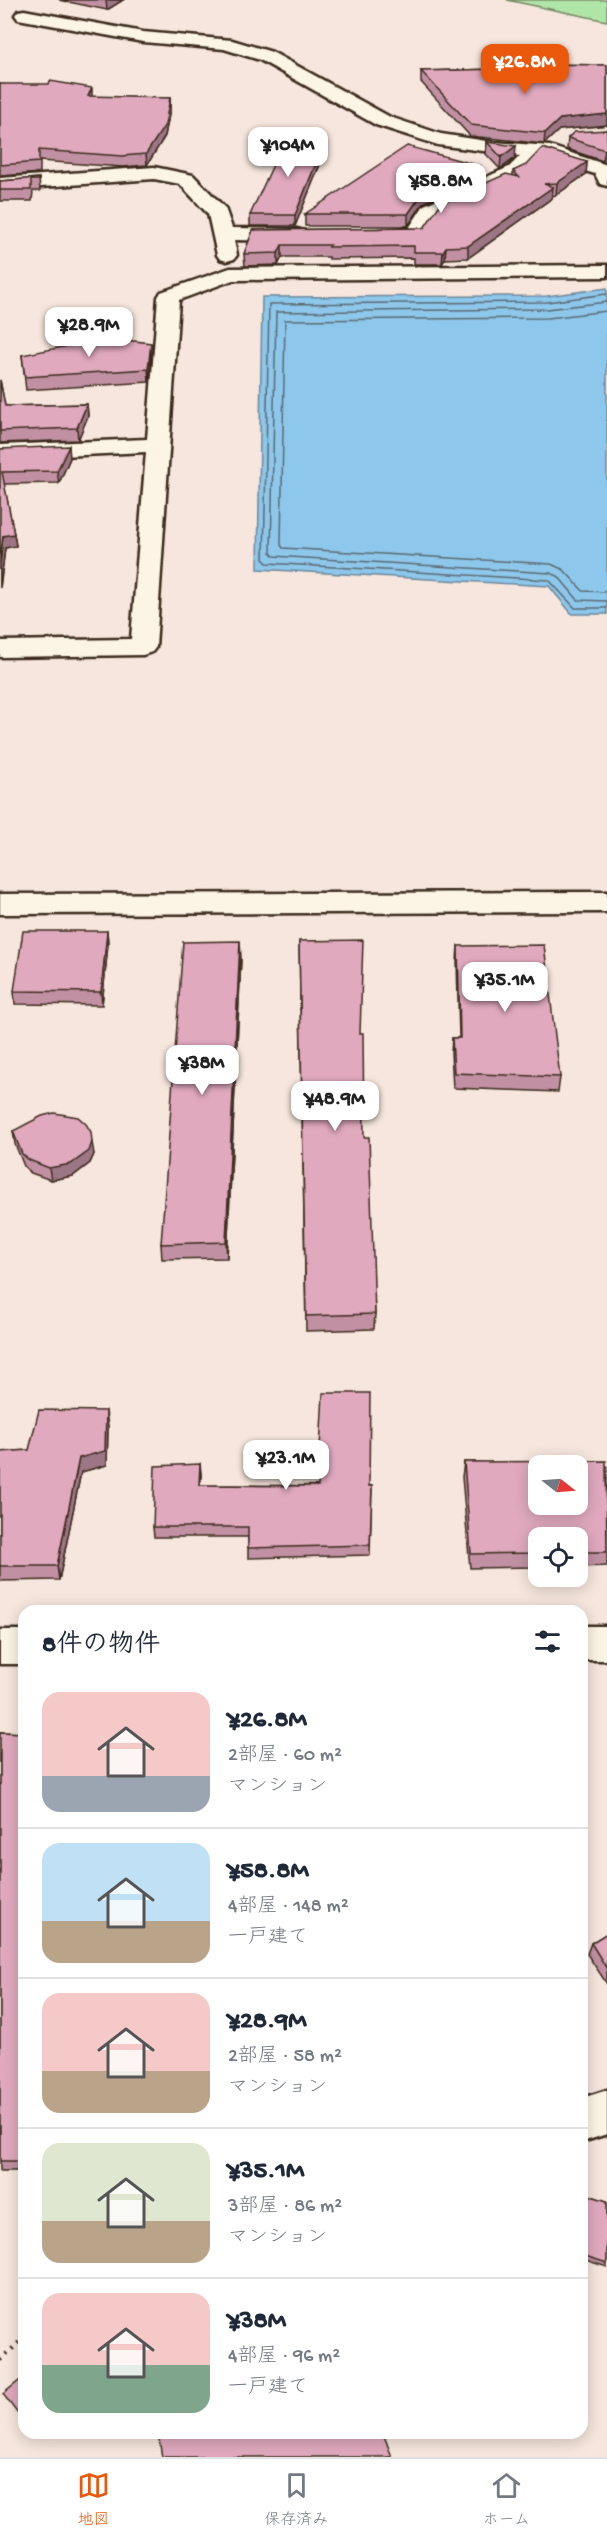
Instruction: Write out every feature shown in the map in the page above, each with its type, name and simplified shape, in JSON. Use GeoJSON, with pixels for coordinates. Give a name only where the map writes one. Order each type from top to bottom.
{"type":"FeatureCollection","features":[{"type":"Feature","properties":{"kind":"street"},"geometry":{"type":"LineString","coordinates":[[52,4],[16,18],[143,37],[226,44],[266,56],[383,121],[438,139],[493,148],[542,152],[603,170],[607,180]]}},
{"type":"Feature","properties":{"kind":"street"},"geometry":{"type":"LineString","coordinates":[[359,235],[416,234],[431,208],[516,171],[566,136]]}},
{"type":"Feature","properties":{"kind":"street"},"geometry":{"type":"LineString","coordinates":[[0,184],[154,173],[186,179],[218,212],[230,274]]}},
{"type":"Feature","properties":{"kind":"street"},"geometry":{"type":"LineString","coordinates":[[222,234],[313,235]]}},
{"type":"Feature","properties":{"kind":"street"},"geometry":{"type":"LineString","coordinates":[[0,649],[142,647],[169,297],[230,274],[607,271]]}},
{"type":"Feature","properties":{"kind":"street"},"geometry":{"type":"LineString","coordinates":[[0,452],[158,445]]}},
{"type":"Feature","properties":{"kind":"street"},"geometry":{"type":"LineString","coordinates":[[0,904],[607,902]]}},
{"type":"Feature","properties":{"kind":"street"},"geometry":{"type":"LineString","coordinates":[[588,1643],[607,1643]]}},
{"type":"Feature","properties":{"kind":"street"},"geometry":{"type":"LineString","coordinates":[[0,1647],[18,1647]]}},
{"type":"Feature","properties":{"kind":"street"},"geometry":{"type":"LineString","coordinates":[[588,2118],[607,2112]]}},
{"type":"Feature","properties":{"kind":"path"},"geometry":{"type":"LineString","coordinates":[[0,2360],[18,2344]]}},
{"type":"Feature","properties":{"kind":"green space"},"geometry":{"type":"Polygon","coordinates":[[[507,0],[607,0],[607,21],[507,0]]]}},
{"type":"Feature","properties":{"kind":"water"},"geometry":{"type":"Polygon","coordinates":[[[607,288],[607,614],[572,614],[549,586],[258,569],[262,297],[547,296],[607,288]]]}},
{"type":"Feature","properties":{"kind":"building"},"geometry":{"type":"Polygon","coordinates":[[[538,64],[607,65],[607,114],[560,119],[545,133],[471,125],[421,71],[538,68],[538,64]]]}},
{"type":"Feature","properties":{"kind":"building"},"geometry":{"type":"Polygon","coordinates":[[[50,81],[92,88],[88,96],[170,98],[165,125],[146,154],[122,156],[39,150],[39,162],[0,165],[0,84],[49,84],[50,81]]]}},
{"type":"Feature","properties":{"kind":"building"},"geometry":{"type":"Polygon","coordinates":[[[607,130],[607,149],[605,150],[568,138],[574,132],[607,130]]]}},
{"type":"Feature","properties":{"kind":"building"},"geometry":{"type":"Polygon","coordinates":[[[285,139],[325,141],[295,215],[250,215],[285,139]]]}},
{"type":"Feature","properties":{"kind":"building"},"geometry":{"type":"Polygon","coordinates":[[[487,142],[516,146],[501,157],[487,142]]]}},
{"type":"Feature","properties":{"kind":"building"},"geometry":{"type":"Polygon","coordinates":[[[407,146],[480,166],[424,191],[408,214],[305,214],[407,146]]]}},
{"type":"Feature","properties":{"kind":"building"},"geometry":{"type":"Polygon","coordinates":[[[542,148],[587,162],[557,183],[544,184],[553,187],[468,246],[446,247],[443,252],[414,252],[414,246],[282,245],[278,253],[244,254],[253,230],[424,228],[441,203],[506,174],[519,177],[513,171],[526,165],[542,148]]]}},
{"type":"Feature","properties":{"kind":"building"},"geometry":{"type":"Polygon","coordinates":[[[39,178],[39,180],[31,180],[31,190],[0,190],[0,181],[39,178]]]}},
{"type":"Feature","properties":{"kind":"building"},"geometry":{"type":"Polygon","coordinates":[[[108,338],[151,343],[148,369],[25,377],[22,355],[108,338]]]}},
{"type":"Feature","properties":{"kind":"building"},"geometry":{"type":"Polygon","coordinates":[[[0,380],[5,406],[87,404],[77,428],[0,431],[0,380]]]}},
{"type":"Feature","properties":{"kind":"building"},"geometry":{"type":"Polygon","coordinates":[[[69,446],[57,471],[2,472],[14,534],[3,536],[0,563],[0,449],[69,446]]]}},
{"type":"Feature","properties":{"kind":"building"},"geometry":{"type":"Polygon","coordinates":[[[23,931],[107,931],[101,992],[14,991],[23,931]]]}},
{"type":"Feature","properties":{"kind":"building"},"geometry":{"type":"Polygon","coordinates":[[[363,940],[360,1033],[363,1033],[364,1137],[369,1137],[375,1314],[306,1316],[299,941],[363,940]]]}},
{"type":"Feature","properties":{"kind":"building"},"geometry":{"type":"Polygon","coordinates":[[[240,941],[226,1242],[161,1244],[183,942],[240,941]]]}},
{"type":"Feature","properties":{"kind":"building"},"geometry":{"type":"Polygon","coordinates":[[[544,945],[560,1077],[454,1073],[452,1038],[460,1038],[458,946],[544,945]]]}},
{"type":"Feature","properties":{"kind":"building"},"geometry":{"type":"Polygon","coordinates":[[[54,1113],[78,1117],[91,1132],[92,1142],[89,1151],[71,1164],[49,1168],[29,1160],[22,1154],[13,1131],[42,1116],[54,1113]]]}},
{"type":"Feature","properties":{"kind":"building"},"geometry":{"type":"Polygon","coordinates":[[[323,1393],[370,1393],[369,1486],[372,1486],[370,1545],[248,1548],[248,1527],[153,1527],[155,1466],[200,1464],[199,1485],[318,1486],[323,1393]]]}},
{"type":"Feature","properties":{"kind":"building"},"geometry":{"type":"Polygon","coordinates":[[[39,1410],[106,1411],[105,1451],[79,1458],[57,1566],[0,1566],[0,1452],[29,1450],[39,1410]]]}},
{"type":"Feature","properties":{"kind":"building"},"geometry":{"type":"Polygon","coordinates":[[[588,1461],[606,1461],[607,1552],[588,1552],[588,1527],[528,1527],[528,1553],[471,1554],[464,1462],[528,1462],[528,1515],[588,1515],[588,1461]]]}},
{"type":"Feature","properties":{"kind":"building"},"geometry":{"type":"Polygon","coordinates":[[[0,1732],[18,1733],[18,2161],[0,2161],[0,1732]]]}},
{"type":"Feature","properties":{"kind":"building"},"geometry":{"type":"Polygon","coordinates":[[[607,1933],[607,1969],[591,1943],[607,1933]]]}},
{"type":"Feature","properties":{"kind":"building"},"geometry":{"type":"Polygon","coordinates":[[[588,2195],[607,2201],[607,2263],[588,2257],[588,2195]]]}},
{"type":"Feature","properties":{"kind":"building"},"geometry":{"type":"Polygon","coordinates":[[[18,2382],[18,2414],[3,2394],[18,2382]]]}},
{"type":"Feature","properties":{"kind":"building"},"geometry":{"type":"Polygon","coordinates":[[[159,2439],[385,2439],[392,2457],[162,2457],[159,2439]]]}}]}
